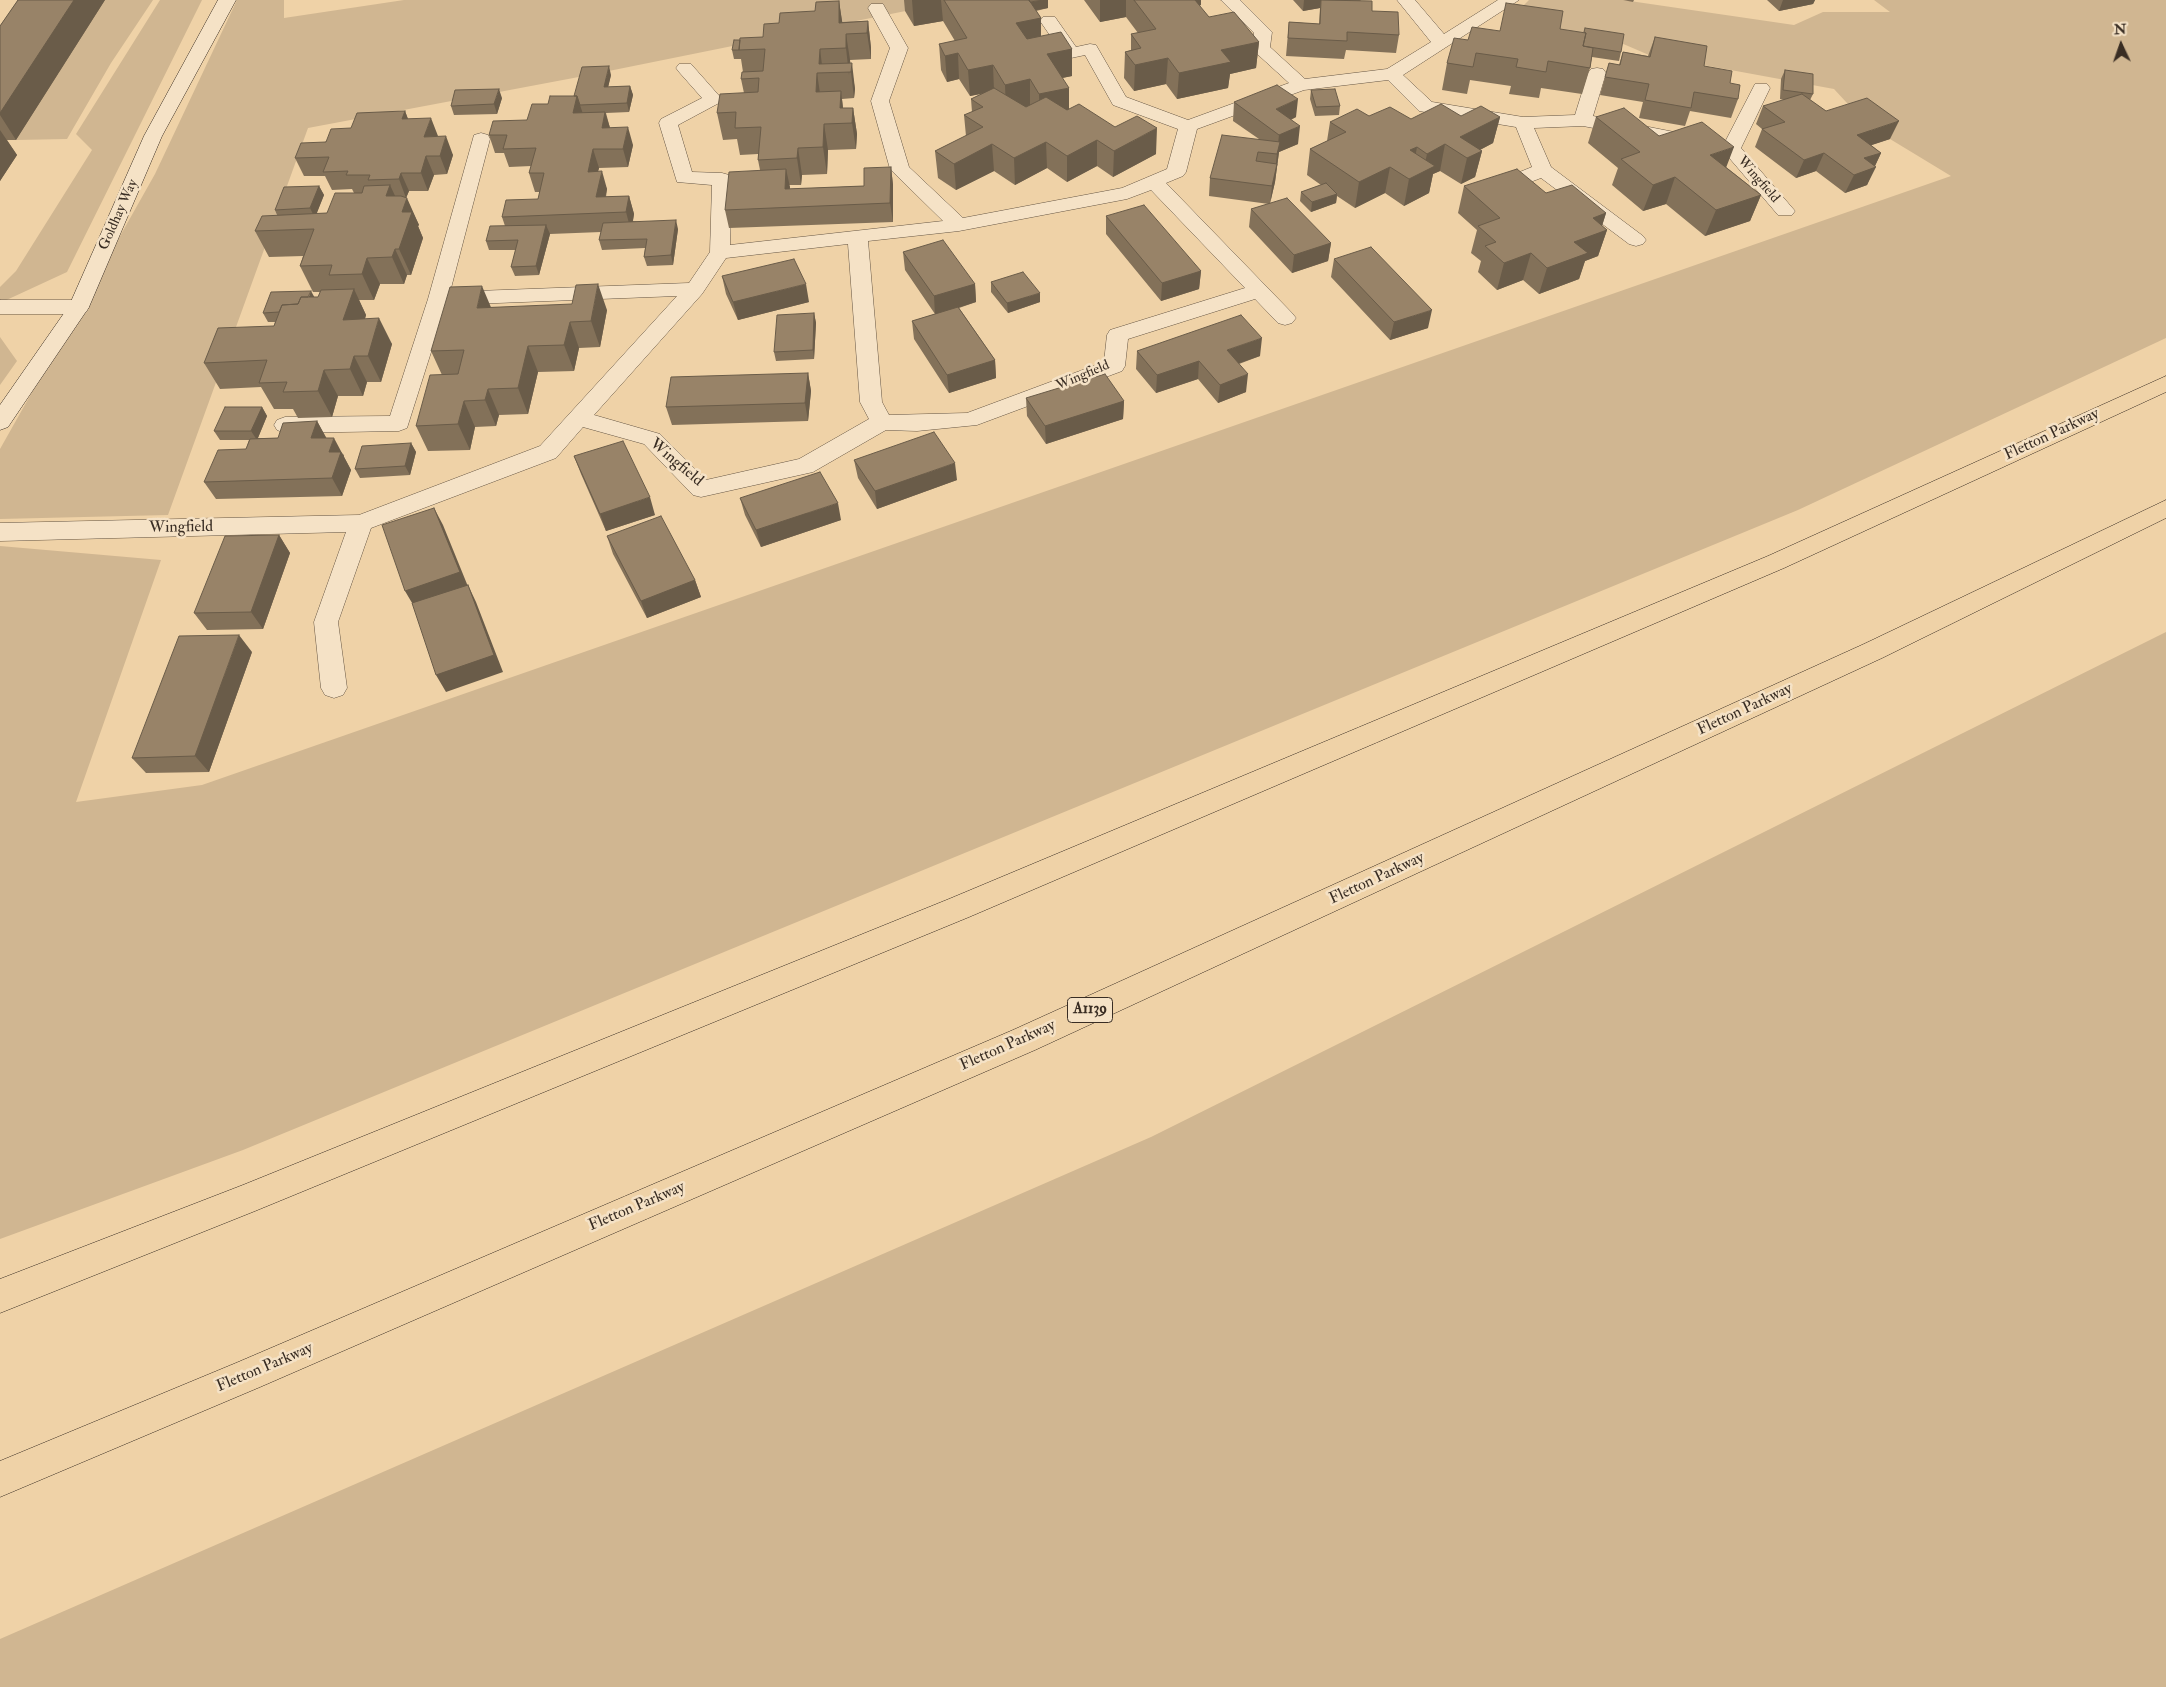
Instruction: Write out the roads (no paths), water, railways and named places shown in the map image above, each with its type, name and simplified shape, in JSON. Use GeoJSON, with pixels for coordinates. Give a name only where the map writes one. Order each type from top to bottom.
{"type":"FeatureCollection","features":[{"type":"Feature","properties":{"kind":"highway","name":"Fletton Parkway"},"geometry":{"type":"LineString","coordinates":[[0,1296],[244,1200],[959,908],[1776,562],[2166,383]]}},
{"type":"Feature","properties":{"kind":"highway","name":"Fletton Parkway"},"geometry":{"type":"LineString","coordinates":[[0,1479],[257,1371],[1024,1040],[1864,656],[2166,508]]}},
{"type":"Feature","properties":{"kind":"street","name":"Goldhay Way"},"geometry":{"type":"LineString","coordinates":[[0,422],[79,306],[153,136],[227,0]]}},
{"type":"Feature","properties":{"kind":"street"},"geometry":{"type":"LineString","coordinates":[[1230,0],[1263,32],[1261,48],[1301,85]]}},
{"type":"Feature","properties":{"kind":"street"},"geometry":{"type":"LineString","coordinates":[[1406,0],[1442,43]]}},
{"type":"Feature","properties":{"kind":"street"},"geometry":{"type":"LineString","coordinates":[[1049,21],[1071,53],[1090,49],[1119,101],[1188,126],[1301,85],[1392,74],[1510,0]]}},
{"type":"Feature","properties":{"kind":"street"},"geometry":{"type":"LineString","coordinates":[[877,8],[899,48],[880,101],[900,169],[959,225]]}},
{"type":"Feature","properties":{"kind":"street"},"geometry":{"type":"LineString","coordinates":[[685,68],[713,99],[668,123],[684,178],[722,179],[720,252],[959,225],[1127,193],[1176,172],[1188,126]]}},
{"type":"Feature","properties":{"kind":"street"},"geometry":{"type":"LineString","coordinates":[[1583,120],[1597,73]]}},
{"type":"Feature","properties":{"kind":"street","name":"Wingfield"},"geometry":{"type":"LineString","coordinates":[[1392,74],[1426,107],[1523,124],[1583,120],[1731,148],[1785,211]]}},
{"type":"Feature","properties":{"kind":"street","name":"Wingfield"},"geometry":{"type":"LineString","coordinates":[[1731,148],[1761,88]]}},
{"type":"Feature","properties":{"kind":"street"},"geometry":{"type":"LineString","coordinates":[[1523,124],[1543,170],[1636,240]]}},
{"type":"Feature","properties":{"kind":"street"},"geometry":{"type":"LineString","coordinates":[[285,425],[398,423],[438,299],[481,139]]}},
{"type":"Feature","properties":{"kind":"street"},"geometry":{"type":"LineString","coordinates":[[1479,195],[1543,170]]}},
{"type":"Feature","properties":{"kind":"street"},"geometry":{"type":"LineString","coordinates":[[1154,182],[1285,318]]}},
{"type":"Feature","properties":{"kind":"street"},"geometry":{"type":"LineString","coordinates":[[858,237],[871,402],[882,422]]}},
{"type":"Feature","properties":{"kind":"street","name":"Wingfield"},"geometry":{"type":"LineString","coordinates":[[0,532],[361,523],[548,452],[695,289],[720,252]]}},
{"type":"Feature","properties":{"kind":"street"},"geometry":{"type":"LineString","coordinates":[[438,299],[695,289]]}},
{"type":"Feature","properties":{"kind":"street","name":"Wingfield"},"geometry":{"type":"LineString","coordinates":[[579,418],[652,439],[702,489],[806,466],[882,422],[917,423],[969,420],[1114,366],[1118,335],[1259,291]]}},
{"type":"Feature","properties":{"kind":"street"},"geometry":{"type":"LineString","coordinates":[[0,307],[79,306]]}},
{"type":"Feature","properties":{"kind":"street"},"geometry":{"type":"LineString","coordinates":[[334,688],[326,622],[361,523]]}}]}
